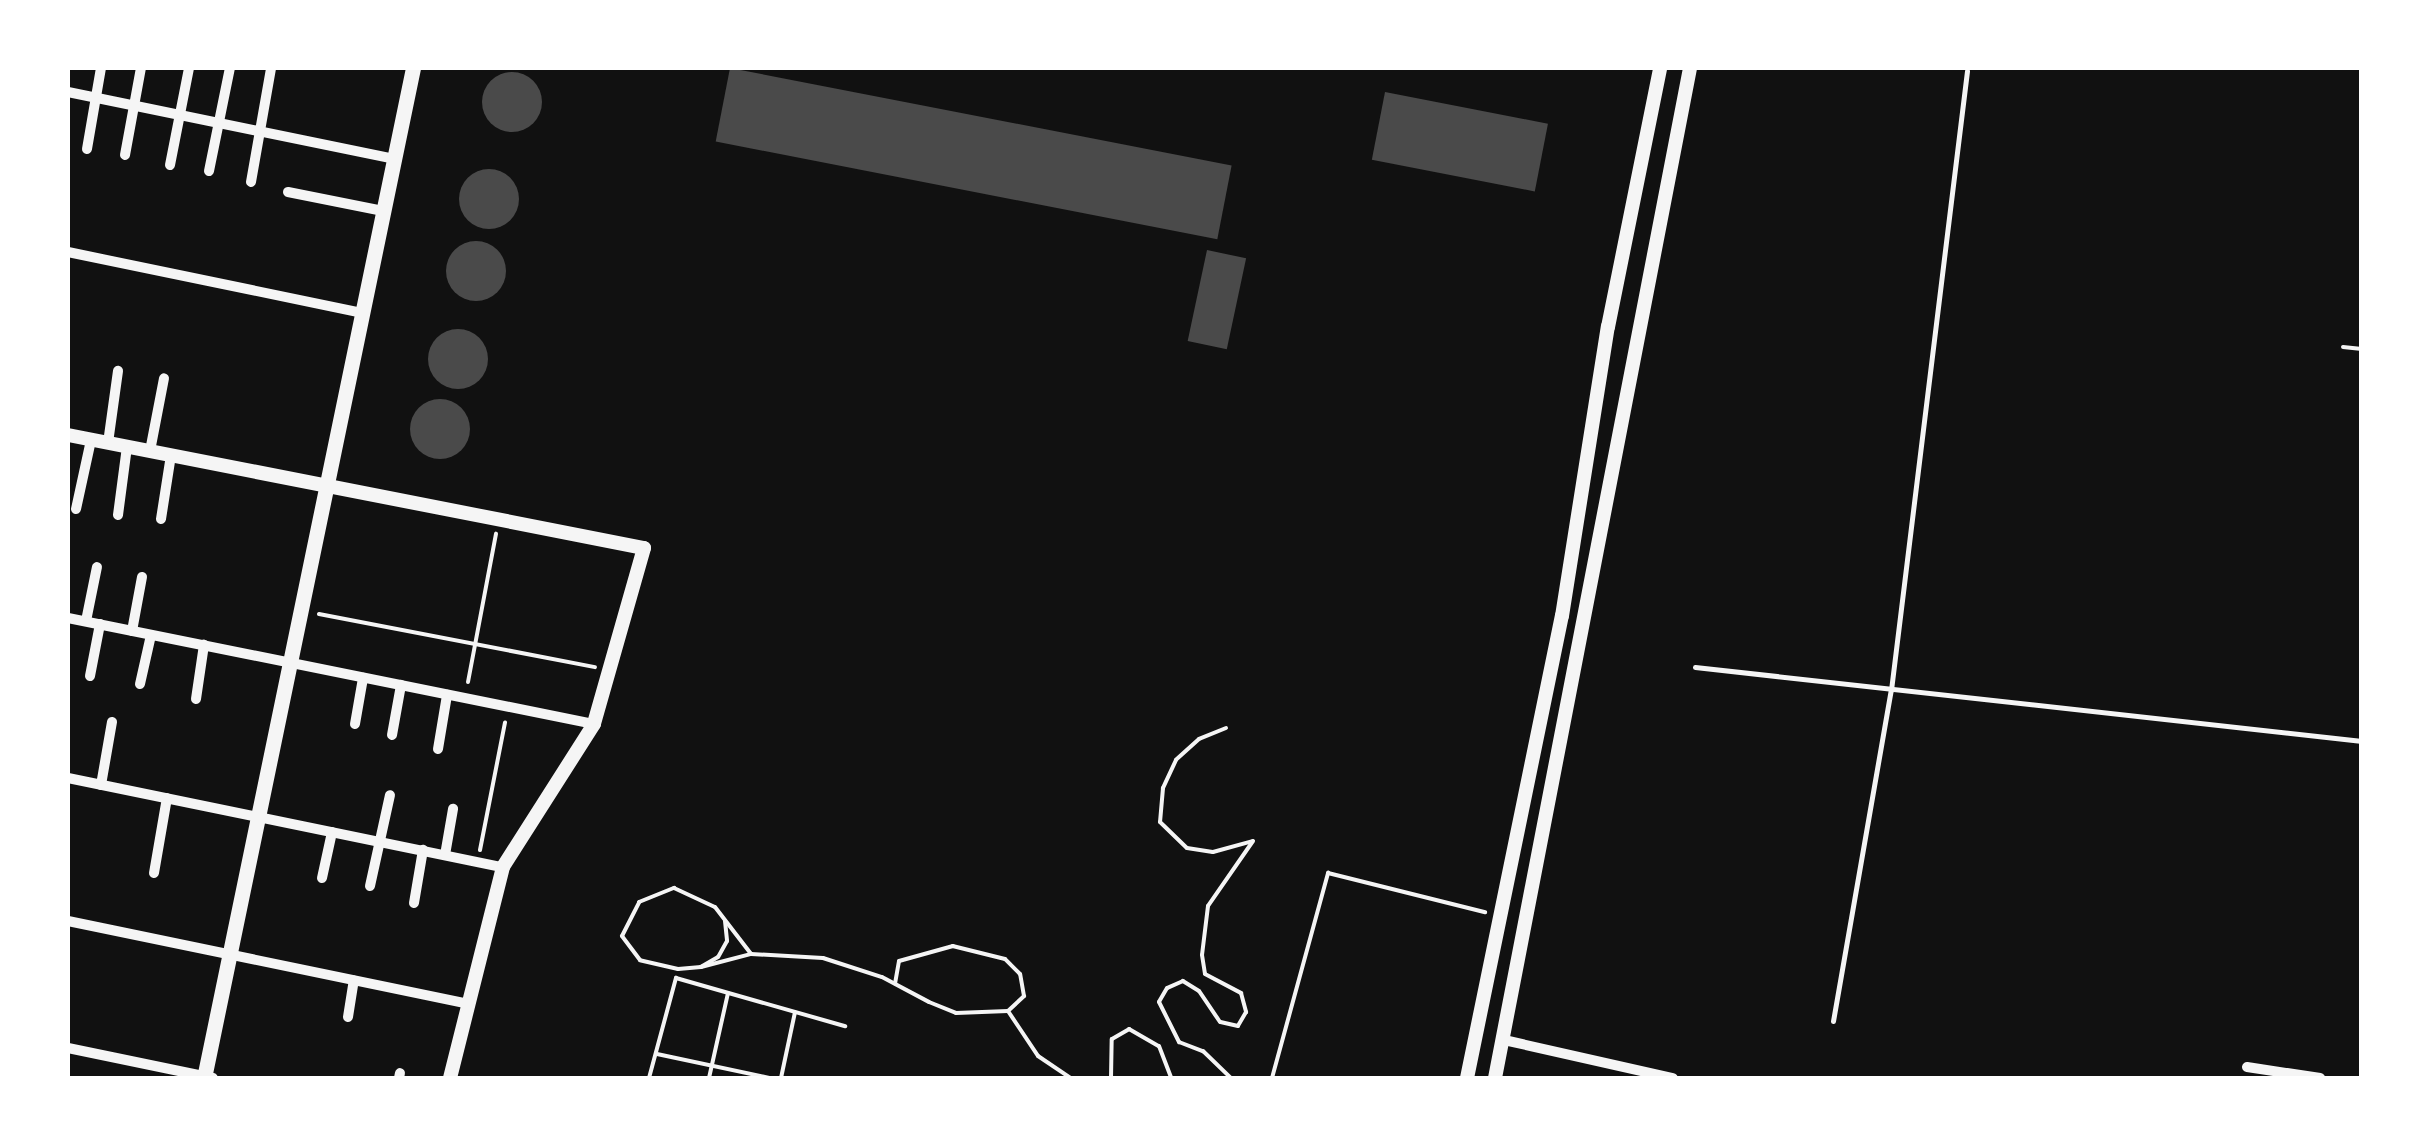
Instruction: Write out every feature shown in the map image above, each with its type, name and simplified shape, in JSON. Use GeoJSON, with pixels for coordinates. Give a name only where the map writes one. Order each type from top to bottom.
{"type":"FeatureCollection","features":[{"type":"Feature","properties":{"kind":"main road"},"geometry":{"type":"LineString","coordinates":[[207,1078],[229,954],[413,68]]}},
{"type":"Feature","properties":{"kind":"street"},"geometry":{"type":"LineString","coordinates":[[87,149],[101,68]]}},
{"type":"Feature","properties":{"kind":"street"},"geometry":{"type":"LineString","coordinates":[[125,155],[141,68]]}},
{"type":"Feature","properties":{"kind":"street"},"geometry":{"type":"LineString","coordinates":[[170,164],[190,68]]}},
{"type":"Feature","properties":{"kind":"street"},"geometry":{"type":"LineString","coordinates":[[209,171],[230,68]]}},
{"type":"Feature","properties":{"kind":"street"},"geometry":{"type":"LineString","coordinates":[[1467,1078],[1502,917],[1660,68]]}},
{"type":"Feature","properties":{"kind":"street"},"geometry":{"type":"LineString","coordinates":[[1495,1078],[1690,68]]}},
{"type":"Feature","properties":{"kind":"street"},"geometry":{"type":"LineString","coordinates":[[251,182],[271,69]]}},
{"type":"Feature","properties":{"kind":"street"},"geometry":{"type":"LineString","coordinates":[[68,92],[260,128],[394,159]]}},
{"type":"Feature","properties":{"kind":"street"},"geometry":{"type":"LineString","coordinates":[[288,192],[384,211]]}},
{"type":"Feature","properties":{"kind":"street"},"geometry":{"type":"LineString","coordinates":[[68,252],[362,312]]}},
{"type":"Feature","properties":{"kind":"street"},"geometry":{"type":"LineString","coordinates":[[108,443],[118,371]]}},
{"type":"Feature","properties":{"kind":"street"},"geometry":{"type":"LineString","coordinates":[[150,451],[164,378]]}},
{"type":"Feature","properties":{"kind":"street"},"geometry":{"type":"LineString","coordinates":[[68,435],[644,548],[594,724],[504,867],[450,1078]]}},
{"type":"Feature","properties":{"kind":"street"},"geometry":{"type":"LineString","coordinates":[[76,510],[91,440]]}},
{"type":"Feature","properties":{"kind":"street"},"geometry":{"type":"LineString","coordinates":[[118,515],[128,447]]}},
{"type":"Feature","properties":{"kind":"street"},"geometry":{"type":"LineString","coordinates":[[160,520],[171,455]]}},
{"type":"Feature","properties":{"kind":"street"},"geometry":{"type":"LineString","coordinates":[[86,621],[97,567]]}},
{"type":"Feature","properties":{"kind":"street"},"geometry":{"type":"LineString","coordinates":[[132,631],[142,577]]}},
{"type":"Feature","properties":{"kind":"street"},"geometry":{"type":"LineString","coordinates":[[68,618],[594,724]]}},
{"type":"Feature","properties":{"kind":"street"},"geometry":{"type":"LineString","coordinates":[[90,676],[100,624]]}},
{"type":"Feature","properties":{"kind":"street"},"geometry":{"type":"LineString","coordinates":[[140,684],[151,635]]}},
{"type":"Feature","properties":{"kind":"street"},"geometry":{"type":"LineString","coordinates":[[196,699],[204,646]]}},
{"type":"Feature","properties":{"kind":"street"},"geometry":{"type":"LineString","coordinates":[[355,724],[363,678]]}},
{"type":"Feature","properties":{"kind":"street"},"geometry":{"type":"LineString","coordinates":[[392,735],[401,685]]}},
{"type":"Feature","properties":{"kind":"street"},"geometry":{"type":"LineString","coordinates":[[438,749],[447,695]]}},
{"type":"Feature","properties":{"kind":"street"},"geometry":{"type":"LineString","coordinates":[[101,785],[112,722]]}},
{"type":"Feature","properties":{"kind":"street"},"geometry":{"type":"LineString","coordinates":[[68,778],[504,867]]}},
{"type":"Feature","properties":{"kind":"street"},"geometry":{"type":"LineString","coordinates":[[370,886],[390,794]]}},
{"type":"Feature","properties":{"kind":"street"},"geometry":{"type":"LineString","coordinates":[[154,873],[167,798]]}},
{"type":"Feature","properties":{"kind":"street"},"geometry":{"type":"LineString","coordinates":[[445,855],[452,809]]}},
{"type":"Feature","properties":{"kind":"street"},"geometry":{"type":"LineString","coordinates":[[322,878],[332,832]]}},
{"type":"Feature","properties":{"kind":"street"},"geometry":{"type":"LineString","coordinates":[[414,903],[423,850]]}},
{"type":"Feature","properties":{"kind":"street"},"geometry":{"type":"LineString","coordinates":[[68,922],[469,1004]]}},
{"type":"Feature","properties":{"kind":"street"},"geometry":{"type":"LineString","coordinates":[[348,1016],[354,980]]}},
{"type":"Feature","properties":{"kind":"street"},"geometry":{"type":"LineString","coordinates":[[1504,1040],[1673,1078]]}},
{"type":"Feature","properties":{"kind":"street"},"geometry":{"type":"LineString","coordinates":[[68,1048],[207,1078]]}},
{"type":"Feature","properties":{"kind":"street"},"geometry":{"type":"LineString","coordinates":[[2247,1067],[2320,1078]]}},
{"type":"Feature","properties":{"kind":"lane"},"geometry":{"type":"LineString","coordinates":[[1834,1021],[1891,690],[1966,71]]}},
{"type":"Feature","properties":{"kind":"lane"},"geometry":{"type":"LineString","coordinates":[[1695,667],[2362,742]]}},
{"type":"Feature","properties":{"kind":"path"},"geometry":{"type":"LineString","coordinates":[[2344,347],[2362,349]]}},
{"type":"Feature","properties":{"kind":"path"},"geometry":{"type":"LineString","coordinates":[[465,698],[499,519]]}},
{"type":"Feature","properties":{"kind":"path"},"geometry":{"type":"LineString","coordinates":[[300,611],[609,670]]}},
{"type":"Feature","properties":{"kind":"path"},"geometry":{"type":"LineString","coordinates":[[478,862],[508,707]]}},
{"type":"Feature","properties":{"kind":"path"},"geometry":{"type":"LineString","coordinates":[[1226,728],[1199,738],[1176,760],[1162,788],[1160,822],[1187,848],[1213,852],[1253,841],[1208,906],[1202,955],[1205,974],[1241,993],[1246,1012],[1238,1026],[1220,1022],[1199,991],[1183,981],[1167,988],[1159,1002],[1180,1042],[1203,1051],[1231,1078]]}},
{"type":"Feature","properties":{"kind":"path"},"geometry":{"type":"LineString","coordinates":[[1272,1078],[1328,872],[1502,917]]}},
{"type":"Feature","properties":{"kind":"path"},"geometry":{"type":"LineString","coordinates":[[751,954],[705,900],[674,888],[656,891],[627,916],[622,936],[640,960],[678,970],[751,954],[823,958],[895,984],[956,1014],[1008,1011],[1024,996],[1020,974],[983,951],[934,946],[899,961],[895,984]]}},
{"type":"Feature","properties":{"kind":"path"},"geometry":{"type":"LineString","coordinates":[[701,967],[718,957],[727,941],[725,921]]}},
{"type":"Feature","properties":{"kind":"path"},"geometry":{"type":"LineString","coordinates":[[649,1078],[676,978],[845,1026]]}},
{"type":"Feature","properties":{"kind":"path"},"geometry":{"type":"LineString","coordinates":[[709,1078],[728,992]]}},
{"type":"Feature","properties":{"kind":"path"},"geometry":{"type":"LineString","coordinates":[[1008,1011],[1038,1056],[1071,1078]]}},
{"type":"Feature","properties":{"kind":"path"},"geometry":{"type":"LineString","coordinates":[[781,1078],[795,1012]]}},
{"type":"Feature","properties":{"kind":"path"},"geometry":{"type":"LineString","coordinates":[[1111,1078],[1112,1038],[1128,1029],[1159,1046],[1171,1078]]}},
{"type":"Feature","properties":{"kind":"path"},"geometry":{"type":"LineString","coordinates":[[656,1053],[770,1078]]}},
{"type":"Feature","properties":{"kind":"building"},"geometry":{"type":"Polygon","coordinates":[[[730,68],[1232,166],[1217,239],[716,142],[730,68]]]}},
{"type":"Feature","properties":{"kind":"building"},"geometry":{"type":"Polygon","coordinates":[[[512,72],[534,80],[542,102],[534,124],[512,132],[490,124],[482,102],[490,80],[512,72]]]}},
{"type":"Feature","properties":{"kind":"building"},"geometry":{"type":"Polygon","coordinates":[[[1385,92],[1548,124],[1535,191],[1372,160],[1385,92]]]}},
{"type":"Feature","properties":{"kind":"building"},"geometry":{"type":"Polygon","coordinates":[[[489,169],[511,177],[519,199],[511,221],[489,229],[467,221],[459,199],[467,177],[489,169]]]}},
{"type":"Feature","properties":{"kind":"building"},"geometry":{"type":"Polygon","coordinates":[[[476,241],[497,250],[506,271],[497,292],[476,301],[455,292],[446,271],[455,250],[476,241]]]}},
{"type":"Feature","properties":{"kind":"building"},"geometry":{"type":"Polygon","coordinates":[[[1207,250],[1246,258],[1227,349],[1188,341],[1207,250]]]}},
{"type":"Feature","properties":{"kind":"building"},"geometry":{"type":"Polygon","coordinates":[[[458,329],[480,337],[488,359],[480,381],[458,389],[436,381],[428,359],[436,337],[458,329]]]}},
{"type":"Feature","properties":{"kind":"building"},"geometry":{"type":"Polygon","coordinates":[[[440,399],[462,407],[470,429],[462,451],[440,459],[418,451],[410,429],[418,407],[440,399]]]}}]}
